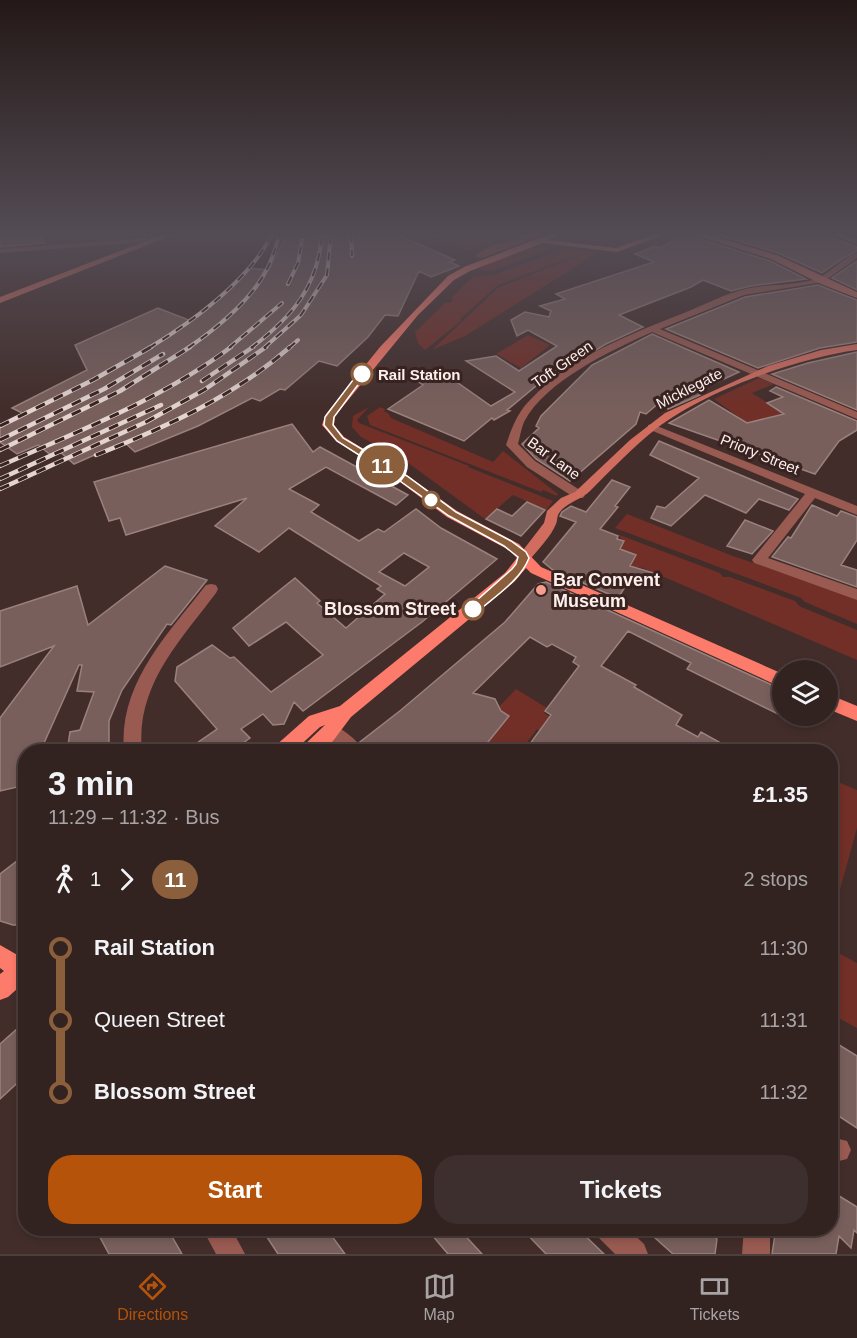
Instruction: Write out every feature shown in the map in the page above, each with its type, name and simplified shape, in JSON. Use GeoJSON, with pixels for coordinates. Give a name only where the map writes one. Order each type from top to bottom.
{"type":"FeatureCollection","features":[{"type":"Feature","properties":{"kind":"main road"},"geometry":{"type":"LineString","coordinates":[[436,293],[383,349],[337,405],[328,425],[333,433],[340,440],[404,478],[452,514],[514,547],[532,567],[544,574],[772,676]]}},
{"type":"Feature","properties":{"kind":"main road"},"geometry":{"type":"LineString","coordinates":[[317,744],[331,731],[345,712],[488,596],[515,572],[524,558]]}},
{"type":"Feature","properties":{"kind":"main road"},"geometry":{"type":"LineString","coordinates":[[838,705],[857,714]]}},
{"type":"Feature","properties":{"kind":"main road"},"geometry":{"type":"LineString","coordinates":[[289,744],[315,721],[345,712]]}},
{"type":"Feature","properties":{"kind":"main road"},"geometry":{"type":"LineString","coordinates":[[0,956],[18,965]]}},
{"type":"Feature","properties":{"kind":"main road"},"geometry":{"type":"LineString","coordinates":[[0,989],[18,973]]}},
{"type":"Feature","properties":{"kind":"street"},"geometry":{"type":"LineString","coordinates":[[0,300],[19,293]]}},
{"type":"Feature","properties":{"kind":"street","name":"Toft Green"},"geometry":{"type":"LineString","coordinates":[[512,445],[513,434],[520,418],[544,392],[596,357],[652,329],[735,295],[749,293]]}},
{"type":"Feature","properties":{"kind":"street"},"geometry":{"type":"LineString","coordinates":[[652,329],[857,416]]}},
{"type":"Feature","properties":{"kind":"street","name":"Micklegate"},"geometry":{"type":"LineString","coordinates":[[524,558],[550,524],[552,514],[577,496],[652,427],[691,403],[756,373],[820,353],[857,347]]}},
{"type":"Feature","properties":{"kind":"street","name":"Priory Street"},"geometry":{"type":"LineString","coordinates":[[652,427],[857,511]]}},
{"type":"Feature","properties":{"kind":"street","name":"Bar Lane"},"geometry":{"type":"LineString","coordinates":[[512,445],[531,464],[577,496]]}},
{"type":"Feature","properties":{"kind":"street"},"geometry":{"type":"LineString","coordinates":[[813,492],[759,560],[857,595]]}},
{"type":"Feature","properties":{"kind":"street"},"geometry":{"type":"LineString","coordinates":[[132,744],[131,735],[137,700],[154,667],[211,589]]}},
{"type":"Feature","properties":{"kind":"street"},"geometry":{"type":"LineString","coordinates":[[331,731],[346,744]]}},
{"type":"Feature","properties":{"kind":"street"},"geometry":{"type":"LineString","coordinates":[[220,1236],[231,1254]]}},
{"type":"Feature","properties":{"kind":"street"},"geometry":{"type":"LineString","coordinates":[[615,1236],[634,1254]]}},
{"type":"Feature","properties":{"kind":"street"},"geometry":{"type":"LineString","coordinates":[[756,1254],[757,1236]]}},
{"type":"Feature","properties":{"kind":"shaded area"},"geometry":{"type":"Polygon","coordinates":[[[457,293],[490,293],[460,319],[462,320],[425,350],[418,343],[415,332],[446,302],[450,303],[454,299],[451,298],[457,293]]]}},
{"type":"Feature","properties":{"kind":"shaded area"},"geometry":{"type":"Polygon","coordinates":[[[493,293],[534,293],[465,336],[432,350],[493,293]]]}},
{"type":"Feature","properties":{"kind":"shaded area"},"geometry":{"type":"Polygon","coordinates":[[[528,335],[550,345],[521,368],[496,354],[528,335]]]}},
{"type":"Feature","properties":{"kind":"shaded area"},"geometry":{"type":"Polygon","coordinates":[[[759,378],[774,384],[752,393],[784,413],[747,423],[714,399],[759,378]]]}},
{"type":"Feature","properties":{"kind":"shaded area"},"geometry":{"type":"Polygon","coordinates":[[[369,407],[357,420],[359,423],[553,501],[546,510],[513,495],[485,519],[404,460],[361,437],[352,427],[353,416],[369,407]]]}},
{"type":"Feature","properties":{"kind":"shaded area"},"geometry":{"type":"Polygon","coordinates":[[[380,407],[385,409],[384,411],[391,418],[493,462],[503,451],[558,494],[557,496],[543,490],[541,492],[370,425],[367,416],[380,407]]]}},
{"type":"Feature","properties":{"kind":"shaded area"},"geometry":{"type":"Polygon","coordinates":[[[627,514],[733,556],[857,598],[857,624],[805,602],[801,598],[615,528],[627,514]]]}},
{"type":"Feature","properties":{"kind":"shaded area"},"geometry":{"type":"Polygon","coordinates":[[[617,534],[720,573],[723,577],[730,577],[795,601],[799,606],[857,630],[857,660],[643,568],[630,566],[635,555],[620,549],[624,541],[617,534]]]}},
{"type":"Feature","properties":{"kind":"shaded area"},"geometry":{"type":"Polygon","coordinates":[[[516,689],[547,708],[544,713],[560,723],[549,737],[537,729],[526,744],[486,744],[509,716],[497,709],[516,689]]]}},
{"type":"Feature","properties":{"kind":"shaded area"},"geometry":{"type":"Polygon","coordinates":[[[838,782],[857,790],[857,828],[838,897],[838,782]]]}},
{"type":"Feature","properties":{"kind":"shaded area"},"geometry":{"type":"Polygon","coordinates":[[[838,953],[857,963],[857,1028],[838,1018],[838,953]]]}},
{"type":"Feature","properties":{"kind":"building"},"geometry":{"type":"Polygon","coordinates":[[[227,293],[409,293],[398,316],[385,315],[368,337],[337,366],[319,361],[285,390],[280,389],[260,401],[252,398],[198,426],[135,452],[124,442],[74,464],[59,451],[51,455],[38,445],[17,454],[0,442],[0,428],[26,415],[12,408],[87,370],[75,345],[158,308],[191,321],[227,293]]]}},
{"type":"Feature","properties":{"kind":"building"},"geometry":{"type":"Polygon","coordinates":[[[677,293],[619,315],[643,327],[606,344],[559,372],[548,376],[507,410],[510,411],[494,420],[492,418],[464,441],[388,409],[423,385],[417,381],[441,371],[491,406],[515,392],[466,361],[496,356],[519,371],[557,346],[528,330],[517,336],[511,320],[525,312],[549,317],[551,311],[540,306],[565,299],[556,294],[677,293]]]}},
{"type":"Feature","properties":{"kind":"building"},"geometry":{"type":"Polygon","coordinates":[[[772,293],[838,293],[857,300],[857,342],[820,348],[758,368],[666,329],[745,297],[772,293]]]}},
{"type":"Feature","properties":{"kind":"building"},"geometry":{"type":"Polygon","coordinates":[[[652,334],[739,372],[696,392],[700,395],[668,409],[660,402],[646,414],[640,412],[636,424],[570,481],[536,459],[522,444],[539,428],[536,426],[541,416],[592,365],[652,334]]]}},
{"type":"Feature","properties":{"kind":"building"},"geometry":{"type":"Polygon","coordinates":[[[857,352],[857,410],[772,374],[808,363],[857,352]]]}},
{"type":"Feature","properties":{"kind":"building"},"geometry":{"type":"Polygon","coordinates":[[[776,387],[857,421],[857,430],[839,441],[815,474],[669,423],[709,400],[747,423],[784,414],[767,403],[783,397],[770,391],[776,387]]]}},
{"type":"Feature","properties":{"kind":"building"},"geometry":{"type":"Polygon","coordinates":[[[292,424],[313,452],[320,447],[408,495],[396,505],[326,467],[289,489],[319,505],[311,512],[359,541],[378,529],[384,532],[416,509],[441,528],[497,559],[422,622],[303,711],[294,702],[284,724],[273,725],[263,714],[241,729],[250,738],[242,744],[195,744],[217,729],[175,681],[177,667],[212,645],[230,658],[234,657],[271,692],[323,655],[286,622],[249,646],[233,628],[295,578],[320,601],[317,603],[346,628],[385,594],[377,589],[381,586],[289,528],[259,552],[215,526],[247,498],[126,535],[120,518],[109,521],[94,482],[292,424]],[[404,553],[379,572],[405,586],[429,567],[404,553]]]}},
{"type":"Feature","properties":{"kind":"building"},"geometry":{"type":"Polygon","coordinates":[[[659,441],[798,499],[789,510],[759,499],[746,513],[705,495],[671,526],[651,518],[657,506],[665,508],[699,478],[650,455],[659,441]]]}},
{"type":"Feature","properties":{"kind":"building"},"geometry":{"type":"Polygon","coordinates":[[[612,480],[630,487],[615,506],[618,507],[600,529],[618,536],[617,539],[624,541],[620,549],[636,555],[630,566],[660,575],[651,588],[630,579],[618,598],[553,570],[543,562],[576,522],[560,516],[562,512],[571,506],[586,512],[612,480]]]}},
{"type":"Feature","properties":{"kind":"building"},"geometry":{"type":"Polygon","coordinates":[[[527,502],[545,510],[521,536],[486,519],[497,509],[512,516],[527,502]]]}},
{"type":"Feature","properties":{"kind":"building"},"geometry":{"type":"Polygon","coordinates":[[[812,505],[837,516],[841,511],[857,517],[857,540],[841,565],[857,570],[857,587],[772,557],[788,537],[791,538],[812,505]]]}},
{"type":"Feature","properties":{"kind":"building"},"geometry":{"type":"Polygon","coordinates":[[[745,520],[773,531],[752,554],[727,546],[745,520]]]}},
{"type":"Feature","properties":{"kind":"building"},"geometry":{"type":"Polygon","coordinates":[[[165,566],[207,580],[171,625],[167,624],[122,690],[109,721],[109,744],[68,744],[70,732],[80,730],[94,692],[77,691],[82,665],[79,665],[44,744],[18,744],[18,787],[0,791],[0,718],[54,646],[0,667],[0,611],[77,586],[88,625],[165,566]]]}},
{"type":"Feature","properties":{"kind":"building"},"geometry":{"type":"Polygon","coordinates":[[[546,582],[772,685],[772,711],[687,669],[691,663],[628,631],[601,666],[636,685],[634,687],[682,715],[676,725],[698,737],[701,732],[723,744],[530,744],[551,715],[545,711],[579,666],[573,662],[576,657],[552,644],[547,647],[530,637],[473,693],[495,699],[501,711],[509,716],[486,744],[361,744],[360,742],[505,622],[538,584],[546,582]]]}},
{"type":"Feature","properties":{"kind":"building"},"geometry":{"type":"Polygon","coordinates":[[[18,860],[18,925],[0,921],[0,874],[18,860]]]}},
{"type":"Feature","properties":{"kind":"building"},"geometry":{"type":"Polygon","coordinates":[[[18,1028],[18,1082],[0,1099],[0,1044],[18,1028]]]}},
{"type":"Feature","properties":{"kind":"building"},"geometry":{"type":"Polygon","coordinates":[[[838,1044],[857,1056],[857,1128],[838,1116],[838,1044]]]}},
{"type":"Feature","properties":{"kind":"building"},"geometry":{"type":"Polygon","coordinates":[[[838,1195],[857,1207],[857,1233],[854,1230],[851,1248],[839,1236],[836,1254],[772,1254],[775,1236],[838,1236],[838,1195]]]}},
{"type":"Feature","properties":{"kind":"building"},"geometry":{"type":"Polygon","coordinates":[[[99,1236],[172,1236],[182,1254],[109,1254],[99,1236]]]}},
{"type":"Feature","properties":{"kind":"building"},"geometry":{"type":"Polygon","coordinates":[[[266,1236],[332,1236],[345,1254],[278,1254],[266,1236]]]}},
{"type":"Feature","properties":{"kind":"building"},"geometry":{"type":"Polygon","coordinates":[[[433,1236],[465,1236],[482,1254],[448,1254],[433,1236]]]}},
{"type":"Feature","properties":{"kind":"building"},"geometry":{"type":"Polygon","coordinates":[[[529,1236],[585,1236],[604,1254],[546,1254],[529,1236]]]}},
{"type":"Feature","properties":{"kind":"building"},"geometry":{"type":"Polygon","coordinates":[[[653,1236],[712,1236],[717,1239],[715,1254],[673,1254],[653,1236]]]}},
{"type":"Feature","properties":{"kind":"railway"},"geometry":{"type":"LineString","coordinates":[[149,348],[201,313],[224,293]]}},
{"type":"Feature","properties":{"kind":"railway"},"geometry":{"type":"LineString","coordinates":[[188,348],[222,323],[252,293]]}},
{"type":"Feature","properties":{"kind":"railway"},"geometry":{"type":"LineString","coordinates":[[251,348],[279,325],[304,293]]}},
{"type":"Feature","properties":{"kind":"railway"},"geometry":{"type":"LineString","coordinates":[[264,348],[301,315],[316,293]]}},
{"type":"Feature","properties":{"kind":"railway"},"geometry":{"type":"LineString","coordinates":[[229,348],[282,303]]}},
{"type":"Feature","properties":{"kind":"railway"},"geometry":{"type":"LineString","coordinates":[[289,348],[298,340]]}},
{"type":"Feature","properties":{"kind":"railway"},"geometry":{"type":"LineString","coordinates":[[0,426],[93,380],[151,347]]}},
{"type":"Feature","properties":{"kind":"railway"},"geometry":{"type":"LineString","coordinates":[[0,450],[120,391],[190,347]]}},
{"type":"Feature","properties":{"kind":"railway"},"geometry":{"type":"LineString","coordinates":[[0,466],[119,413],[177,383],[231,347]]}},
{"type":"Feature","properties":{"kind":"railway"},"geometry":{"type":"LineString","coordinates":[[202,381],[253,347]]}},
{"type":"Feature","properties":{"kind":"railway"},"geometry":{"type":"LineString","coordinates":[[0,489],[146,422],[204,390],[266,347]]}},
{"type":"Feature","properties":{"kind":"railway"},"geometry":{"type":"LineString","coordinates":[[96,455],[173,422],[222,396],[290,347]]}},
{"type":"Feature","properties":{"kind":"railway"},"geometry":{"type":"LineString","coordinates":[[0,440],[104,389],[163,354]]}},
{"type":"Feature","properties":{"kind":"railway"},"geometry":{"type":"LineString","coordinates":[[0,479],[161,405]]}},
{"type":"Feature","properties":{"kind":"bus line","name":"11"},"geometry":{"type":"LineString","coordinates":[[362,374],[330,417],[328,425],[333,433],[340,440],[404,478],[452,514],[514,547],[524,558],[515,572],[473,609]]}},
{"type":"Feature","properties":{"kind":"place","name":"Rail Station"},"geometry":{"type":"Point","coordinates":[362,374]}},
{"type":"Feature","properties":{"kind":"place","name":"Bar Convent Museum"},"geometry":{"type":"Point","coordinates":[541,590]}},
{"type":"Feature","properties":{"kind":"place","name":"Blossom Street"},"geometry":{"type":"Point","coordinates":[473,609]}}]}
